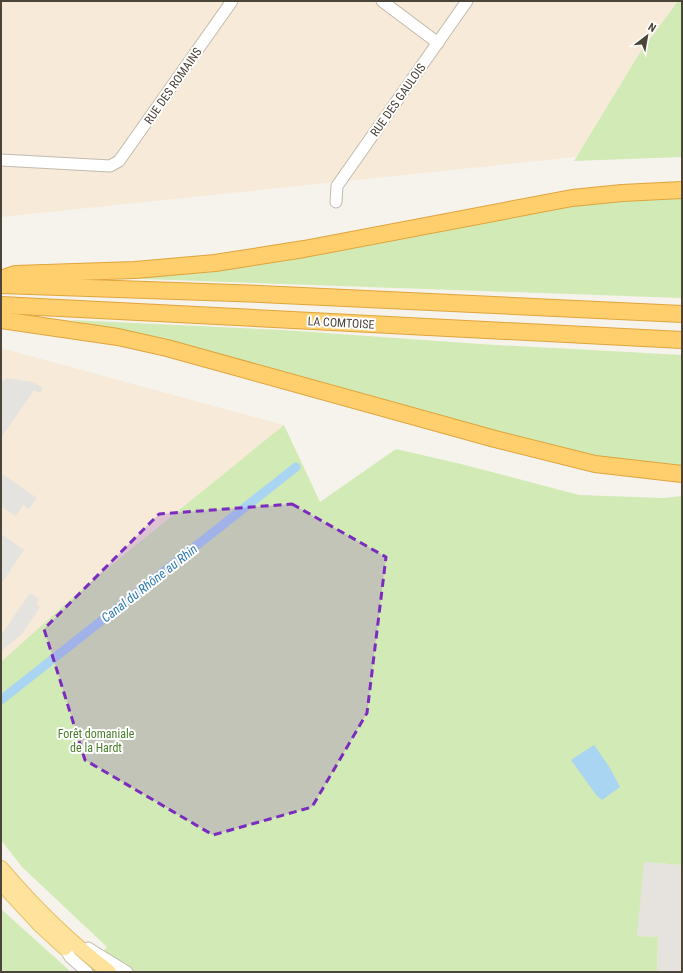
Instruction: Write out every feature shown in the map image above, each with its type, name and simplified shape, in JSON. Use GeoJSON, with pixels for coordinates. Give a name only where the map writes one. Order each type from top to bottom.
{"type":"FeatureCollection","features":[{"type":"Feature","properties":{"kind":"highway"},"geometry":{"type":"LineString","coordinates":[[1,279],[15,274],[135,270],[215,263],[304,249],[572,198],[622,193],[682,190]]}},
{"type":"Feature","properties":{"kind":"highway","name":"LA COMTOISE"},"geometry":{"type":"LineString","coordinates":[[1,285],[260,294],[682,314]]}},
{"type":"Feature","properties":{"kind":"highway","name":"LA COMTOISE"},"geometry":{"type":"LineString","coordinates":[[1,305],[682,340]]}},
{"type":"Feature","properties":{"kind":"highway"},"geometry":{"type":"LineString","coordinates":[[1,320],[104,335],[153,345],[495,439],[595,464],[682,474]]}},
{"type":"Feature","properties":{"kind":"main road"},"geometry":{"type":"LineString","coordinates":[[1,868],[59,929],[85,953],[109,972]]}},
{"type":"Feature","properties":{"kind":"main road"},"geometry":{"type":"LineString","coordinates":[[1,883],[39,924],[95,972]]}},
{"type":"Feature","properties":{"kind":"street","name":"RUE DES ROMAINS"},"geometry":{"type":"LineString","coordinates":[[1,160],[110,166],[119,161],[232,1]]}},
{"type":"Feature","properties":{"kind":"street"},"geometry":{"type":"LineString","coordinates":[[382,1],[438,43]]}},
{"type":"Feature","properties":{"kind":"street","name":"RUE DES GAULOIS"},"geometry":{"type":"LineString","coordinates":[[336,202],[337,186],[467,1]]}},
{"type":"Feature","properties":{"kind":"street"},"geometry":{"type":"LineString","coordinates":[[59,929],[110,963],[127,972]]}},
{"type":"Feature","properties":{"kind":"street"},"geometry":{"type":"LineString","coordinates":[[64,946],[70,957],[86,972]]}},
{"type":"Feature","properties":{"kind":"highlighted area"},"geometry":{"type":"Polygon","coordinates":[[[292,504],[386,557],[367,713],[312,807],[213,835],[85,760],[44,629],[159,514],[292,504]]]}},
{"type":"Feature","properties":{"kind":"shaded area"},"geometry":{"type":"Polygon","coordinates":[[[1,1],[678,1],[639,54],[576,157],[1,217],[1,1]]]}},
{"type":"Feature","properties":{"kind":"shaded area"},"geometry":{"type":"Polygon","coordinates":[[[1,348],[284,425],[83,588],[1,662],[1,348]]]}},
{"type":"Feature","properties":{"kind":"shaded area"},"geometry":{"type":"Polygon","coordinates":[[[6,378],[33,382],[43,388],[40,393],[34,390],[1,438],[1,379],[4,381],[6,378]]]}},
{"type":"Feature","properties":{"kind":"shaded area"},"geometry":{"type":"Polygon","coordinates":[[[1,473],[37,498],[29,509],[23,505],[16,516],[1,507],[1,473]]]}},
{"type":"Feature","properties":{"kind":"shaded area"},"geometry":{"type":"Polygon","coordinates":[[[1,534],[24,550],[1,584],[1,534]]]}},
{"type":"Feature","properties":{"kind":"shaded area"},"geometry":{"type":"Polygon","coordinates":[[[30,593],[39,599],[36,604],[40,607],[22,634],[1,651],[1,635],[30,593]]]}},
{"type":"Feature","properties":{"kind":"shaded area"},"geometry":{"type":"Polygon","coordinates":[[[643,862],[682,865],[682,972],[657,972],[658,937],[637,936],[643,862]]]}},
{"type":"Feature","properties":{"kind":"green space"},"geometry":{"type":"Polygon","coordinates":[[[678,1],[682,1],[682,157],[574,161],[639,54],[678,1]]]}},
{"type":"Feature","properties":{"kind":"green space"},"geometry":{"type":"Polygon","coordinates":[[[682,194],[682,298],[86,277],[573,203],[682,194]]]}},
{"type":"Feature","properties":{"kind":"green space"},"geometry":{"type":"Polygon","coordinates":[[[71,320],[283,330],[480,344],[682,355],[682,467],[597,456],[496,433],[169,342],[71,320]]]}},
{"type":"Feature","properties":{"kind":"green space","name":"Forêt domaniale de la Hardt"},"geometry":{"type":"Polygon","coordinates":[[[284,425],[320,502],[396,449],[461,464],[579,495],[664,498],[682,496],[682,865],[644,862],[637,936],[658,937],[657,972],[84,972],[107,947],[22,867],[1,840],[1,662],[83,588],[284,425]]]}},
{"type":"Feature","properties":{"kind":"green space"},"geometry":{"type":"Polygon","coordinates":[[[1,909],[71,972],[1,972],[1,909]]]}},
{"type":"Feature","properties":{"kind":"water"},"geometry":{"type":"Polygon","coordinates":[[[594,745],[610,768],[620,787],[602,800],[597,796],[571,760],[594,745]]]}},
{"type":"Feature","properties":{"kind":"waterway","name":"Canal du Rhône au Rhin"},"geometry":{"type":"LineString","coordinates":[[1,700],[296,467]]}}]}
